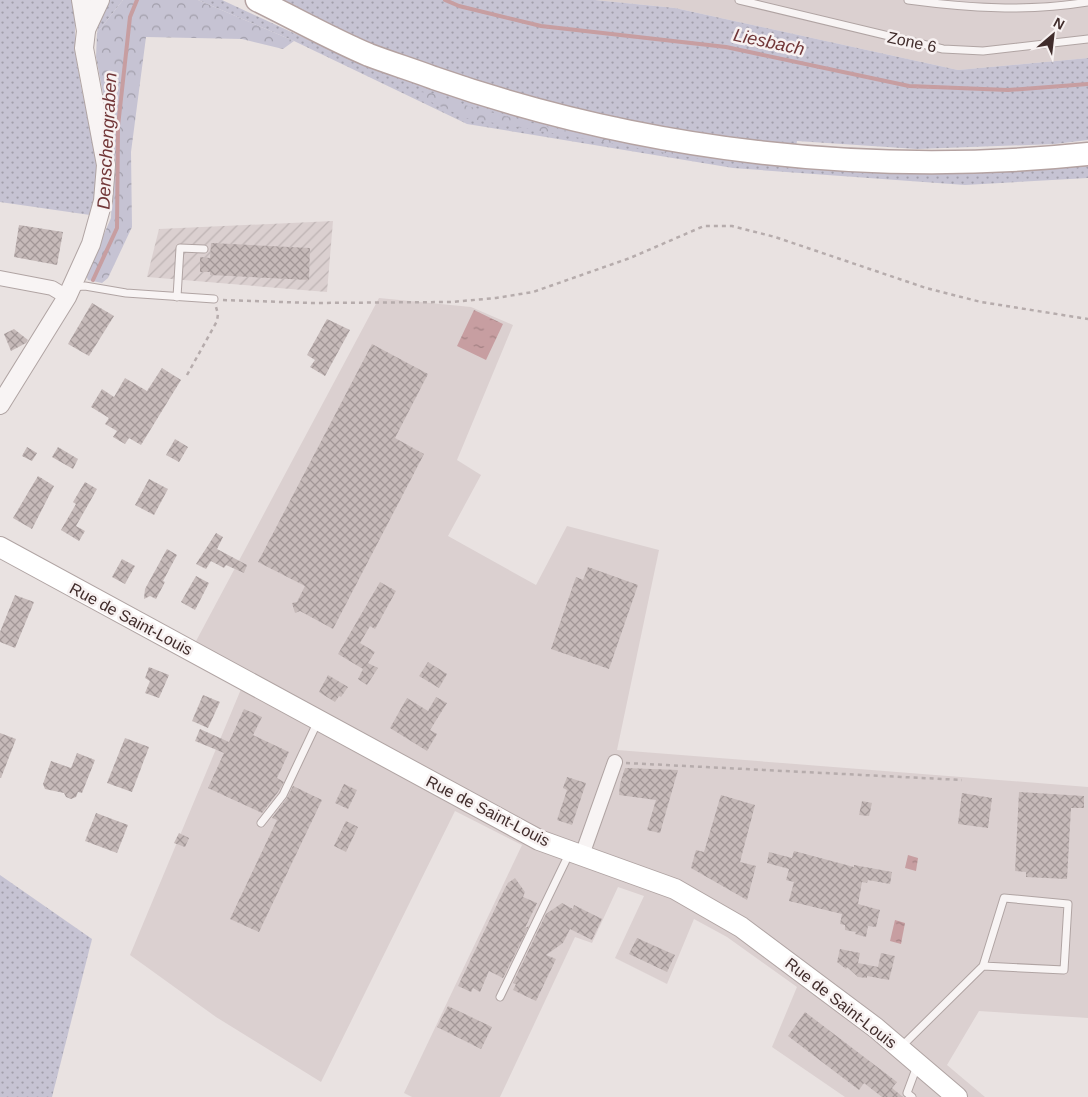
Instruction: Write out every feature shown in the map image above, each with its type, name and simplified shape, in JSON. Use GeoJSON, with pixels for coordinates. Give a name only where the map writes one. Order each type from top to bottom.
{"type":"FeatureCollection","features":[{"type":"Feature","properties":{"kind":"main road"},"geometry":{"type":"LineString","coordinates":[[257,0],[369,55],[520,106],[623,130],[735,150],[857,161],[1021,161],[1088,154]]}},
{"type":"Feature","properties":{"kind":"main road","name":"Rue de Saint-Louis"},"geometry":{"type":"LineString","coordinates":[[0,547],[539,840],[675,889],[741,927],[900,1048],[958,1097]]}},
{"type":"Feature","properties":{"kind":"street"},"geometry":{"type":"LineString","coordinates":[[0,405],[69,292],[98,225],[103,201],[106,165],[84,48],[86,31],[82,0]]}},
{"type":"Feature","properties":{"kind":"street"},"geometry":{"type":"LineString","coordinates":[[86,31],[100,0]]}},
{"type":"Feature","properties":{"kind":"street"},"geometry":{"type":"LineString","coordinates":[[0,278],[69,292]]}},
{"type":"Feature","properties":{"kind":"street"},"geometry":{"type":"LineString","coordinates":[[576,853],[615,762]]}},
{"type":"Feature","properties":{"kind":"lane","name":"Zone 6"},"geometry":{"type":"LineString","coordinates":[[739,0],[903,41],[952,50],[998,50],[1088,39]]}},
{"type":"Feature","properties":{"kind":"lane"},"geometry":{"type":"LineString","coordinates":[[908,0],[969,8],[1026,8],[1088,2]]}},
{"type":"Feature","properties":{"kind":"lane"},"geometry":{"type":"LineString","coordinates":[[177,297],[180,248],[204,249]]}},
{"type":"Feature","properties":{"kind":"lane"},"geometry":{"type":"LineString","coordinates":[[69,292],[83,286],[126,293],[214,299]]}},
{"type":"Feature","properties":{"kind":"lane"},"geometry":{"type":"LineString","coordinates":[[261,823],[283,794],[318,721]]}},
{"type":"Feature","properties":{"kind":"lane"},"geometry":{"type":"LineString","coordinates":[[500,997],[576,853]]}},
{"type":"Feature","properties":{"kind":"lane"},"geometry":{"type":"LineString","coordinates":[[900,1048],[983,966],[1004,898],[1068,904],[1064,970],[983,966]]}},
{"type":"Feature","properties":{"kind":"lane"},"geometry":{"type":"LineString","coordinates":[[912,1097],[907,1093],[918,1063]]}},
{"type":"Feature","properties":{"kind":"path"},"geometry":{"type":"LineString","coordinates":[[187,375],[217,321],[218,314],[214,299],[312,303],[451,302],[533,292],[630,258],[704,226],[732,226],[775,238],[926,288],[981,302],[1088,319]]}},
{"type":"Feature","properties":{"kind":"path"},"geometry":{"type":"LineString","coordinates":[[615,762],[962,780]]}},
{"type":"Feature","properties":{"kind":"shaded area"},"geometry":{"type":"Polygon","coordinates":[[[595,0],[1088,0],[1088,58],[958,70],[675,8],[595,0]]]}},
{"type":"Feature","properties":{"kind":"shaded area"},"geometry":{"type":"Polygon","coordinates":[[[333,221],[327,292],[147,277],[159,229],[333,221]]]}},
{"type":"Feature","properties":{"kind":"shaded area"},"geometry":{"type":"Polygon","coordinates":[[[379,298],[471,307],[513,325],[457,460],[481,475],[448,536],[536,585],[567,526],[659,550],[617,750],[1088,787],[1088,1018],[979,1011],[947,1065],[985,1097],[845,1097],[772,1047],[797,987],[727,937],[694,919],[667,984],[615,958],[644,896],[618,887],[592,943],[575,937],[500,1097],[412,1097],[404,1093],[522,845],[455,811],[321,1082],[216,1017],[130,955],[244,682],[195,643],[379,298]]]}},
{"type":"Feature","properties":{"kind":"green space"},"geometry":{"type":"Polygon","coordinates":[[[0,0],[75,0],[75,51],[98,163],[95,198],[90,215],[0,202],[0,0]]]}},
{"type":"Feature","properties":{"kind":"green space"},"geometry":{"type":"Polygon","coordinates":[[[107,0],[123,0],[97,33],[100,15],[107,0]]]}},
{"type":"Feature","properties":{"kind":"green space"},"geometry":{"type":"Polygon","coordinates":[[[123,0],[198,0],[294,41],[283,49],[242,39],[146,37],[131,152],[132,227],[108,278],[102,283],[88,280],[86,275],[111,218],[113,164],[107,114],[96,57],[97,33],[123,0]]]}},
{"type":"Feature","properties":{"kind":"green space"},"geometry":{"type":"Polygon","coordinates":[[[198,0],[222,0],[335,52],[482,104],[634,141],[1088,163],[1088,178],[965,185],[733,168],[467,124],[294,41],[198,0]]]}},
{"type":"Feature","properties":{"kind":"green space"},"geometry":{"type":"Polygon","coordinates":[[[284,0],[595,0],[675,8],[958,70],[1088,58],[1088,140],[1055,144],[917,149],[797,141],[796,147],[682,133],[522,97],[448,76],[358,39],[284,0]]]}},
{"type":"Feature","properties":{"kind":"green space"},"geometry":{"type":"Polygon","coordinates":[[[420,92],[431,93],[471,107],[547,127],[723,161],[717,162],[466,118],[420,97],[420,92]]]}},
{"type":"Feature","properties":{"kind":"green space"},"geometry":{"type":"Polygon","coordinates":[[[0,875],[92,939],[52,1097],[0,1097],[0,875]]]}},
{"type":"Feature","properties":{"kind":"water"},"geometry":{"type":"Polygon","coordinates":[[[474,310],[503,324],[486,360],[457,346],[474,310]]]}},
{"type":"Feature","properties":{"kind":"water"},"geometry":{"type":"Polygon","coordinates":[[[908,855],[918,858],[916,871],[905,868],[908,855]]]}},
{"type":"Feature","properties":{"kind":"water"},"geometry":{"type":"Polygon","coordinates":[[[895,920],[905,923],[901,944],[890,941],[895,920]]]}},
{"type":"Feature","properties":{"kind":"building"},"geometry":{"type":"Polygon","coordinates":[[[19,225],[63,232],[57,265],[14,257],[19,225]]]}},
{"type":"Feature","properties":{"kind":"building"},"geometry":{"type":"Polygon","coordinates":[[[211,243],[310,248],[309,280],[210,275],[210,272],[200,272],[200,257],[210,258],[211,243]]]}},
{"type":"Feature","properties":{"kind":"building"},"geometry":{"type":"Polygon","coordinates":[[[92,303],[114,316],[89,356],[68,344],[92,303]]]}},
{"type":"Feature","properties":{"kind":"building"},"geometry":{"type":"Polygon","coordinates":[[[327,319],[350,330],[325,376],[310,367],[315,360],[307,355],[327,319]]]}},
{"type":"Feature","properties":{"kind":"building"},"geometry":{"type":"Polygon","coordinates":[[[14,329],[28,340],[11,351],[4,334],[14,329]]]}},
{"type":"Feature","properties":{"kind":"building"},"geometry":{"type":"Polygon","coordinates":[[[372,344],[428,374],[395,438],[424,454],[333,629],[300,611],[295,613],[292,603],[297,602],[305,586],[258,562],[372,344]]]}},
{"type":"Feature","properties":{"kind":"building"},"geometry":{"type":"Polygon","coordinates":[[[162,368],[181,380],[141,445],[129,438],[125,444],[113,437],[117,431],[105,424],[109,418],[91,407],[102,389],[114,397],[125,378],[147,391],[162,368]]]}},
{"type":"Feature","properties":{"kind":"building"},"geometry":{"type":"Polygon","coordinates":[[[175,439],[188,447],[179,462],[166,455],[175,439]]]}},
{"type":"Feature","properties":{"kind":"building"},"geometry":{"type":"Polygon","coordinates":[[[27,447],[37,453],[32,461],[22,456],[27,447]]]}},
{"type":"Feature","properties":{"kind":"building"},"geometry":{"type":"Polygon","coordinates":[[[58,447],[78,459],[73,469],[52,457],[58,447]]]}},
{"type":"Feature","properties":{"kind":"building"},"geometry":{"type":"Polygon","coordinates":[[[38,476],[54,486],[32,529],[13,518],[38,476]]]}},
{"type":"Feature","properties":{"kind":"building"},"geometry":{"type":"Polygon","coordinates":[[[149,479],[168,489],[154,515],[135,505],[149,479]]]}},
{"type":"Feature","properties":{"kind":"building"},"geometry":{"type":"Polygon","coordinates":[[[85,482],[97,489],[76,526],[85,531],[79,541],[61,530],[76,504],[73,502],[85,482]]]}},
{"type":"Feature","properties":{"kind":"building"},"geometry":{"type":"Polygon","coordinates":[[[216,533],[223,537],[217,549],[247,565],[244,573],[226,565],[224,568],[211,561],[206,569],[196,564],[216,533]]]}},
{"type":"Feature","properties":{"kind":"building"},"geometry":{"type":"Polygon","coordinates":[[[167,549],[177,555],[163,581],[165,582],[156,599],[150,596],[144,599],[145,589],[167,549]]]}},
{"type":"Feature","properties":{"kind":"building"},"geometry":{"type":"Polygon","coordinates":[[[122,559],[135,566],[125,584],[112,577],[122,559]]]}},
{"type":"Feature","properties":{"kind":"building"},"geometry":{"type":"Polygon","coordinates":[[[588,567],[638,585],[609,669],[551,649],[576,577],[583,580],[588,567]]]}},
{"type":"Feature","properties":{"kind":"building"},"geometry":{"type":"Polygon","coordinates":[[[196,576],[209,583],[195,610],[181,602],[196,576]]]}},
{"type":"Feature","properties":{"kind":"building"},"geometry":{"type":"Polygon","coordinates":[[[380,582],[396,591],[375,629],[370,626],[360,643],[375,652],[368,663],[378,668],[367,685],[358,679],[363,669],[338,654],[380,582]]]}},
{"type":"Feature","properties":{"kind":"building"},"geometry":{"type":"Polygon","coordinates":[[[15,595],[34,602],[15,648],[0,642],[0,632],[15,595]]]}},
{"type":"Feature","properties":{"kind":"building"},"geometry":{"type":"Polygon","coordinates":[[[428,662],[447,674],[439,688],[419,676],[428,662]]]}},
{"type":"Feature","properties":{"kind":"building"},"geometry":{"type":"Polygon","coordinates":[[[149,667],[169,675],[159,698],[145,693],[150,681],[145,678],[149,667]]]}},
{"type":"Feature","properties":{"kind":"building"},"geometry":{"type":"Polygon","coordinates":[[[328,675],[348,687],[335,702],[319,692],[328,675]]]}},
{"type":"Feature","properties":{"kind":"building"},"geometry":{"type":"Polygon","coordinates":[[[203,695],[220,702],[208,728],[192,721],[203,695]]]}},
{"type":"Feature","properties":{"kind":"building"},"geometry":{"type":"Polygon","coordinates":[[[436,697],[447,703],[430,730],[437,734],[427,751],[390,728],[407,698],[428,711],[436,697]]]}},
{"type":"Feature","properties":{"kind":"building"},"geometry":{"type":"Polygon","coordinates":[[[244,709],[262,717],[253,735],[289,752],[277,778],[284,782],[262,813],[208,788],[224,753],[195,741],[200,729],[229,742],[244,709]]]}},
{"type":"Feature","properties":{"kind":"building"},"geometry":{"type":"Polygon","coordinates":[[[0,733],[16,739],[1,778],[0,778],[0,733]]]}},
{"type":"Feature","properties":{"kind":"building"},"geometry":{"type":"Polygon","coordinates":[[[125,738],[149,747],[132,792],[107,783],[125,738]]]}},
{"type":"Feature","properties":{"kind":"building"},"geometry":{"type":"Polygon","coordinates":[[[77,753],[95,760],[82,793],[78,792],[76,797],[71,799],[66,797],[64,793],[45,789],[43,784],[51,761],[71,768],[77,753]]]}},
{"type":"Feature","properties":{"kind":"building"},"geometry":{"type":"Polygon","coordinates":[[[625,768],[678,770],[660,833],[647,830],[656,800],[619,795],[625,768]]]}},
{"type":"Feature","properties":{"kind":"building"},"geometry":{"type":"Polygon","coordinates":[[[567,777],[586,783],[572,825],[557,820],[567,790],[563,788],[567,777]]]}},
{"type":"Feature","properties":{"kind":"building"},"geometry":{"type":"Polygon","coordinates":[[[344,784],[357,790],[348,809],[335,803],[344,784]]]}},
{"type":"Feature","properties":{"kind":"building"},"geometry":{"type":"Polygon","coordinates":[[[293,786],[322,800],[259,932],[230,919],[277,820],[272,818],[287,798],[293,786]]]}},
{"type":"Feature","properties":{"kind":"building"},"geometry":{"type":"Polygon","coordinates":[[[1019,792],[1084,796],[1084,808],[1071,808],[1067,879],[1026,877],[1026,872],[1015,871],[1019,792]]]}},
{"type":"Feature","properties":{"kind":"building"},"geometry":{"type":"Polygon","coordinates":[[[962,793],[992,798],[988,828],[958,824],[962,793]]]}},
{"type":"Feature","properties":{"kind":"building"},"geometry":{"type":"Polygon","coordinates":[[[721,795],[755,805],[740,862],[756,866],[747,900],[691,868],[696,850],[704,852],[721,795]]]}},
{"type":"Feature","properties":{"kind":"building"},"geometry":{"type":"Polygon","coordinates":[[[862,801],[872,803],[869,816],[859,815],[862,801]]]}},
{"type":"Feature","properties":{"kind":"building"},"geometry":{"type":"Polygon","coordinates":[[[96,813],[128,825],[117,853],[85,841],[96,813]]]}},
{"type":"Feature","properties":{"kind":"building"},"geometry":{"type":"Polygon","coordinates":[[[346,821],[358,827],[346,852],[334,846],[346,821]]]}},
{"type":"Feature","properties":{"kind":"building"},"geometry":{"type":"Polygon","coordinates":[[[179,833],[189,838],[185,847],[174,843],[179,833]]]}},
{"type":"Feature","properties":{"kind":"building"},"geometry":{"type":"Polygon","coordinates":[[[794,851],[854,867],[854,865],[892,872],[890,884],[868,880],[867,883],[862,882],[858,904],[880,910],[876,927],[868,926],[866,937],[855,934],[856,932],[845,930],[845,925],[840,924],[842,914],[789,901],[794,882],[786,880],[789,869],[767,863],[769,852],[792,858],[794,851]]]}},
{"type":"Feature","properties":{"kind":"building"},"geometry":{"type":"Polygon","coordinates":[[[515,878],[525,892],[523,897],[537,903],[525,928],[529,926],[503,978],[489,971],[480,992],[473,988],[471,992],[458,986],[505,888],[515,878]]]}},
{"type":"Feature","properties":{"kind":"building"},"geometry":{"type":"Polygon","coordinates":[[[562,903],[573,909],[574,905],[602,919],[592,940],[570,929],[563,943],[546,955],[556,959],[536,1001],[513,990],[516,984],[513,983],[546,914],[562,903]]]}},
{"type":"Feature","properties":{"kind":"building"},"geometry":{"type":"Polygon","coordinates":[[[637,938],[675,955],[667,972],[629,954],[637,938]]]}},
{"type":"Feature","properties":{"kind":"building"},"geometry":{"type":"Polygon","coordinates":[[[840,949],[860,953],[858,963],[878,967],[881,953],[895,956],[889,980],[867,976],[867,978],[858,977],[847,967],[846,969],[837,962],[840,949]]]}},
{"type":"Feature","properties":{"kind":"building"},"geometry":{"type":"Polygon","coordinates":[[[448,1006],[492,1027],[481,1049],[437,1027],[448,1006]]]}},
{"type":"Feature","properties":{"kind":"building"},"geometry":{"type":"Polygon","coordinates":[[[805,1012],[897,1082],[892,1088],[903,1097],[882,1097],[864,1083],[859,1090],[788,1036],[805,1012]]]}},
{"type":"Feature","properties":{"kind":"waterway","name":"Denschengraben"},"geometry":{"type":"LineString","coordinates":[[93,280],[117,228],[118,126],[130,17],[137,0]]}},
{"type":"Feature","properties":{"kind":"waterway","name":"Liesbach"},"geometry":{"type":"LineString","coordinates":[[445,0],[459,6],[541,26],[726,47],[909,86],[1008,90],[1088,84]]}}]}
